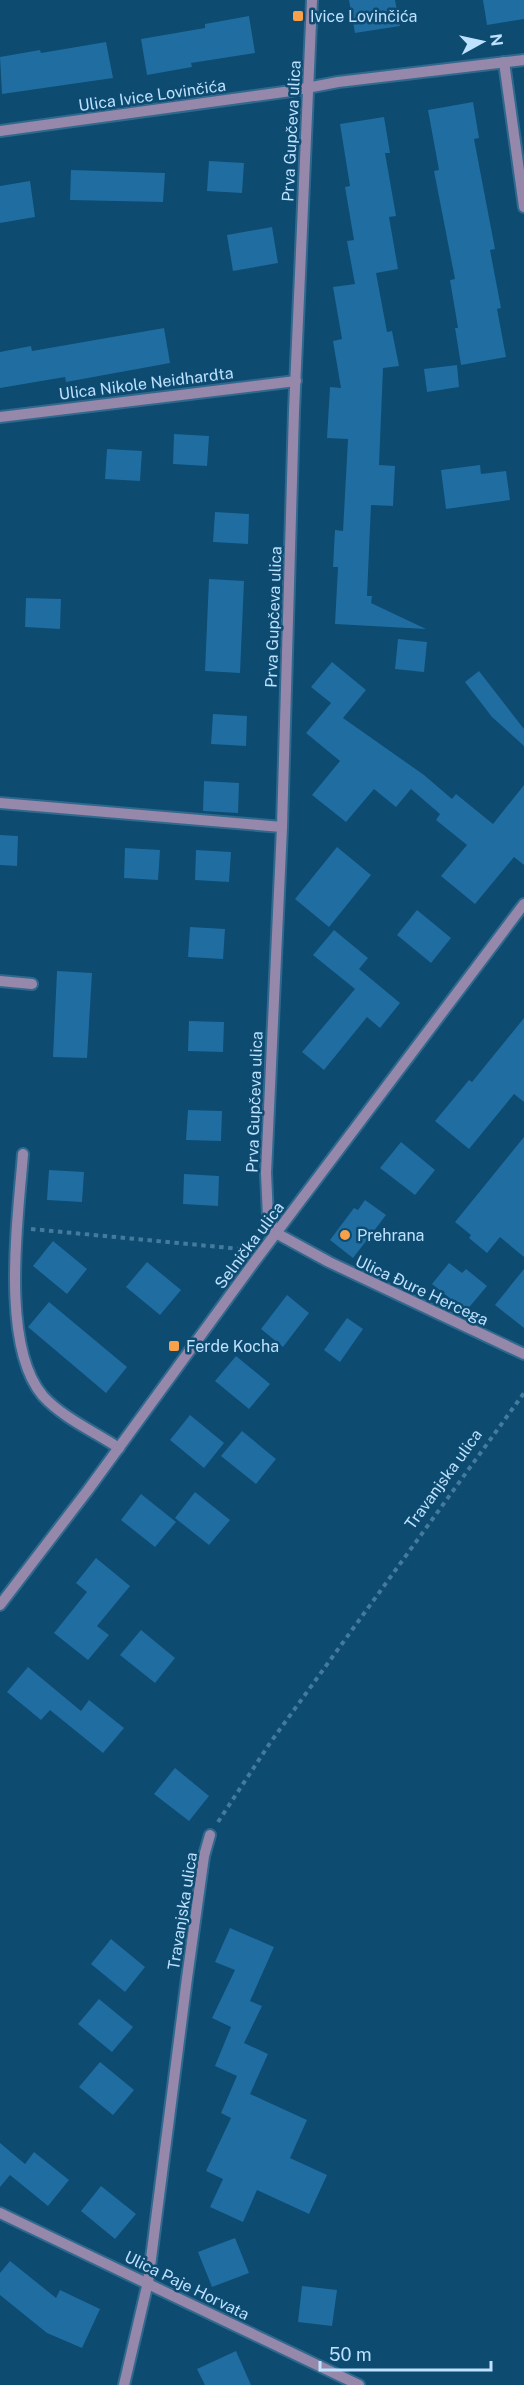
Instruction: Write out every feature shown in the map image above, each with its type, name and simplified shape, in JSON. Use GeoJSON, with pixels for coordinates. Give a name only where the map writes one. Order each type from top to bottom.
{"type":"FeatureCollection","features":[{"type":"Feature","properties":{"kind":"street","name":"Prva Gupčeva ulica"},"geometry":{"type":"LineString","coordinates":[[276,1233],[268,1217],[266,1173],[282,827],[296,381],[312,0]]}},
{"type":"Feature","properties":{"kind":"street","name":"Ulica Ivice Lovinčića"},"geometry":{"type":"LineString","coordinates":[[0,131],[338,82],[524,60]]}},
{"type":"Feature","properties":{"kind":"street"},"geometry":{"type":"LineString","coordinates":[[504,62],[524,207]]}},
{"type":"Feature","properties":{"kind":"street","name":"Ulica Nikole Neidhardta"},"geometry":{"type":"LineString","coordinates":[[0,417],[296,381]]}},
{"type":"Feature","properties":{"kind":"street"},"geometry":{"type":"LineString","coordinates":[[0,803],[282,827]]}},
{"type":"Feature","properties":{"kind":"street","name":"Selnička ulica"},"geometry":{"type":"LineString","coordinates":[[0,1605],[524,903]]}},
{"type":"Feature","properties":{"kind":"street"},"geometry":{"type":"LineString","coordinates":[[0,981],[32,984]]}},
{"type":"Feature","properties":{"kind":"street"},"geometry":{"type":"LineString","coordinates":[[22,1154],[14,1307],[17,1332],[30,1376],[43,1396],[62,1412],[119,1448]]}},
{"type":"Feature","properties":{"kind":"street","name":"Ulica Đure Hercega"},"geometry":{"type":"LineString","coordinates":[[276,1233],[329,1263],[524,1354]]}},
{"type":"Feature","properties":{"kind":"street","name":"Travanjska ulica"},"geometry":{"type":"LineString","coordinates":[[124,2385],[148,2282],[187,1978],[204,1856],[210,1835]]}},
{"type":"Feature","properties":{"kind":"street","name":"Ulica Paje Horvata"},"geometry":{"type":"LineString","coordinates":[[0,2213],[359,2385]]}},
{"type":"Feature","properties":{"kind":"path"},"geometry":{"type":"LineString","coordinates":[[17,1228],[241,1250],[245,1253]]}},
{"type":"Feature","properties":{"kind":"path","name":"Travanjska ulica"},"geometry":{"type":"LineString","coordinates":[[210,1835],[270,1743],[524,1393]]}},
{"type":"Feature","properties":{"kind":"building"},"geometry":{"type":"Polygon","coordinates":[[[349,0],[395,0],[400,26],[355,33],[349,0]]]}},
{"type":"Feature","properties":{"kind":"building"},"geometry":{"type":"Polygon","coordinates":[[[483,0],[524,0],[524,19],[487,25],[483,0]]]}},
{"type":"Feature","properties":{"kind":"building"},"geometry":{"type":"Polygon","coordinates":[[[249,16],[255,53],[191,63],[192,67],[147,75],[141,39],[205,28],[205,24],[249,16]]]}},
{"type":"Feature","properties":{"kind":"building"},"geometry":{"type":"Polygon","coordinates":[[[106,42],[113,78],[2,94],[0,57],[106,42]]]}},
{"type":"Feature","properties":{"kind":"building"},"geometry":{"type":"Polygon","coordinates":[[[473,102],[479,138],[474,139],[495,249],[490,250],[501,308],[497,309],[506,357],[461,365],[450,280],[455,279],[434,171],[439,170],[428,110],[473,102]]]}},
{"type":"Feature","properties":{"kind":"building"},"geometry":{"type":"Polygon","coordinates":[[[384,117],[390,153],[385,153],[396,216],[389,217],[398,269],[376,273],[387,332],[392,331],[399,366],[383,368],[379,465],[395,466],[393,506],[371,505],[367,596],[372,596],[371,603],[426,629],[335,624],[338,567],[333,567],[335,530],[343,531],[348,439],[327,438],[330,387],[341,388],[333,341],[342,339],[333,287],[355,284],[347,241],[354,240],[345,187],[350,186],[340,124],[384,117]]]}},
{"type":"Feature","properties":{"kind":"building"},"geometry":{"type":"Polygon","coordinates":[[[209,161],[244,163],[242,193],[207,191],[209,161]]]}},
{"type":"Feature","properties":{"kind":"building"},"geometry":{"type":"Polygon","coordinates":[[[71,170],[165,173],[163,202],[70,200],[71,170]]]}},
{"type":"Feature","properties":{"kind":"building"},"geometry":{"type":"Polygon","coordinates":[[[30,181],[35,217],[0,223],[0,186],[30,181]]]}},
{"type":"Feature","properties":{"kind":"building"},"geometry":{"type":"Polygon","coordinates":[[[272,227],[278,263],[233,271],[227,235],[272,227]]]}},
{"type":"Feature","properties":{"kind":"building"},"geometry":{"type":"Polygon","coordinates":[[[164,328],[170,363],[66,382],[65,377],[0,388],[0,352],[31,346],[32,351],[164,328]]]}},
{"type":"Feature","properties":{"kind":"building"},"geometry":{"type":"Polygon","coordinates":[[[457,365],[459,387],[427,392],[424,369],[457,365]]]}},
{"type":"Feature","properties":{"kind":"building"},"geometry":{"type":"Polygon","coordinates":[[[174,434],[209,436],[207,466],[173,464],[174,434]]]}},
{"type":"Feature","properties":{"kind":"building"},"geometry":{"type":"Polygon","coordinates":[[[107,449],[142,451],[140,481],[105,479],[107,449]]]}},
{"type":"Feature","properties":{"kind":"building"},"geometry":{"type":"Polygon","coordinates":[[[480,465],[481,474],[506,471],[510,500],[446,509],[441,470],[480,465]]]}},
{"type":"Feature","properties":{"kind":"building"},"geometry":{"type":"Polygon","coordinates":[[[215,512],[249,514],[248,544],[213,542],[215,512]]]}},
{"type":"Feature","properties":{"kind":"building"},"geometry":{"type":"Polygon","coordinates":[[[209,579],[244,581],[240,673],[205,671],[209,579]]]}},
{"type":"Feature","properties":{"kind":"building"},"geometry":{"type":"Polygon","coordinates":[[[26,598],[61,599],[60,629],[25,627],[26,598]]]}},
{"type":"Feature","properties":{"kind":"building"},"geometry":{"type":"Polygon","coordinates":[[[398,639],[427,642],[424,672],[395,669],[398,639]]]}},
{"type":"Feature","properties":{"kind":"building"},"geometry":{"type":"Polygon","coordinates":[[[332,662],[366,690],[343,718],[424,775],[452,799],[456,794],[493,824],[524,785],[524,865],[514,857],[475,904],[441,876],[467,845],[436,820],[440,814],[411,789],[396,807],[374,789],[346,822],[312,795],[340,761],[306,733],[331,703],[311,687],[332,662]]]}},
{"type":"Feature","properties":{"kind":"building"},"geometry":{"type":"Polygon","coordinates":[[[479,671],[524,729],[524,746],[492,717],[465,682],[479,671]]]}},
{"type":"Feature","properties":{"kind":"building"},"geometry":{"type":"Polygon","coordinates":[[[213,714],[247,716],[246,746],[211,744],[213,714]]]}},
{"type":"Feature","properties":{"kind":"building"},"geometry":{"type":"Polygon","coordinates":[[[204,781],[239,783],[238,813],[203,811],[204,781]]]}},
{"type":"Feature","properties":{"kind":"building"},"geometry":{"type":"Polygon","coordinates":[[[0,835],[18,836],[17,866],[0,865],[0,835]]]}},
{"type":"Feature","properties":{"kind":"building"},"geometry":{"type":"Polygon","coordinates":[[[337,847],[371,875],[329,927],[295,899],[337,847]]]}},
{"type":"Feature","properties":{"kind":"building"},"geometry":{"type":"Polygon","coordinates":[[[125,848],[160,850],[158,880],[124,878],[125,848]]]}},
{"type":"Feature","properties":{"kind":"building"},"geometry":{"type":"Polygon","coordinates":[[[196,850],[231,852],[229,882],[195,880],[196,850]]]}},
{"type":"Feature","properties":{"kind":"building"},"geometry":{"type":"Polygon","coordinates":[[[417,910],[451,938],[431,963],[397,935],[417,910]]]}},
{"type":"Feature","properties":{"kind":"building"},"geometry":{"type":"Polygon","coordinates":[[[190,927],[225,929],[223,959],[188,957],[190,927]]]}},
{"type":"Feature","properties":{"kind":"building"},"geometry":{"type":"Polygon","coordinates":[[[334,930],[368,958],[359,969],[400,1003],[380,1028],[367,1017],[324,1070],[302,1052],[355,989],[313,955],[334,930]]]}},
{"type":"Feature","properties":{"kind":"building"},"geometry":{"type":"Polygon","coordinates":[[[57,971],[92,973],[87,1058],[53,1057],[57,971]]]}},
{"type":"Feature","properties":{"kind":"building"},"geometry":{"type":"Polygon","coordinates":[[[524,1018],[524,1102],[514,1094],[469,1149],[435,1121],[469,1080],[472,1082],[524,1018]]]}},
{"type":"Feature","properties":{"kind":"building"},"geometry":{"type":"Polygon","coordinates":[[[189,1021],[224,1022],[223,1052],[188,1051],[189,1021]]]}},
{"type":"Feature","properties":{"kind":"building"},"geometry":{"type":"Polygon","coordinates":[[[188,1110],[222,1111],[221,1141],[186,1140],[188,1110]]]}},
{"type":"Feature","properties":{"kind":"building"},"geometry":{"type":"Polygon","coordinates":[[[524,1137],[524,1257],[500,1237],[487,1253],[455,1222],[524,1137]]]}},
{"type":"Feature","properties":{"kind":"building"},"geometry":{"type":"Polygon","coordinates":[[[401,1142],[435,1170],[415,1195],[380,1168],[401,1142]]]}},
{"type":"Feature","properties":{"kind":"building"},"geometry":{"type":"Polygon","coordinates":[[[49,1170],[84,1172],[82,1202],[47,1200],[49,1170]]]}},
{"type":"Feature","properties":{"kind":"building"},"geometry":{"type":"Polygon","coordinates":[[[184,1174],[219,1176],[218,1206],[183,1204],[184,1174]]]}},
{"type":"Feature","properties":{"kind":"building"},"geometry":{"type":"Polygon","coordinates":[[[365,1200],[386,1215],[353,1258],[330,1240],[354,1208],[358,1210],[365,1200]]]}},
{"type":"Feature","properties":{"kind":"building"},"geometry":{"type":"Polygon","coordinates":[[[53,1241],[87,1269],[67,1294],[33,1266],[53,1241]]]}},
{"type":"Feature","properties":{"kind":"building"},"geometry":{"type":"Polygon","coordinates":[[[147,1262],[181,1290],[160,1315],[126,1287],[147,1262]]]}},
{"type":"Feature","properties":{"kind":"building"},"geometry":{"type":"Polygon","coordinates":[[[449,1263],[462,1273],[466,1269],[487,1286],[466,1311],[432,1284],[449,1263]]]}},
{"type":"Feature","properties":{"kind":"building"},"geometry":{"type":"Polygon","coordinates":[[[524,1269],[524,1328],[495,1305],[524,1269]]]}},
{"type":"Feature","properties":{"kind":"building"},"geometry":{"type":"Polygon","coordinates":[[[287,1295],[309,1313],[283,1347],[261,1329],[287,1295]]]}},
{"type":"Feature","properties":{"kind":"building"},"geometry":{"type":"Polygon","coordinates":[[[49,1302],[127,1367],[106,1393],[28,1327],[49,1302]]]}},
{"type":"Feature","properties":{"kind":"building"},"geometry":{"type":"Polygon","coordinates":[[[347,1318],[363,1329],[340,1362],[324,1350],[347,1318]]]}},
{"type":"Feature","properties":{"kind":"building"},"geometry":{"type":"Polygon","coordinates":[[[236,1356],[270,1384],[249,1409],[215,1381],[236,1356]]]}},
{"type":"Feature","properties":{"kind":"building"},"geometry":{"type":"Polygon","coordinates":[[[190,1415],[224,1443],[204,1468],[170,1440],[190,1415]]]}},
{"type":"Feature","properties":{"kind":"building"},"geometry":{"type":"Polygon","coordinates":[[[242,1431],[276,1459],[256,1484],[221,1456],[242,1431]]]}},
{"type":"Feature","properties":{"kind":"building"},"geometry":{"type":"Polygon","coordinates":[[[195,1492],[230,1520],[209,1545],[175,1518],[195,1492]]]}},
{"type":"Feature","properties":{"kind":"building"},"geometry":{"type":"Polygon","coordinates":[[[141,1494],[176,1522],[155,1547],[121,1520],[141,1494]]]}},
{"type":"Feature","properties":{"kind":"building"},"geometry":{"type":"Polygon","coordinates":[[[96,1558],[130,1586],[97,1626],[109,1635],[88,1660],[54,1633],[87,1592],[76,1583],[96,1558]]]}},
{"type":"Feature","properties":{"kind":"building"},"geometry":{"type":"Polygon","coordinates":[[[141,1630],[175,1658],[155,1683],[120,1655],[141,1630]]]}},
{"type":"Feature","properties":{"kind":"building"},"geometry":{"type":"Polygon","coordinates":[[[28,1667],[81,1711],[89,1700],[124,1728],[103,1753],[50,1710],[41,1720],[7,1692],[28,1667]]]}},
{"type":"Feature","properties":{"kind":"building"},"geometry":{"type":"Polygon","coordinates":[[[175,1768],[209,1796],[189,1821],[154,1794],[175,1768]]]}},
{"type":"Feature","properties":{"kind":"building"},"geometry":{"type":"Polygon","coordinates":[[[230,1928],[274,1947],[250,2001],[262,2006],[244,2043],[268,2054],[250,2094],[307,2120],[290,2158],[327,2175],[309,2214],[257,2190],[243,2222],[210,2207],[223,2179],[206,2171],[231,2118],[221,2113],[237,2076],[215,2066],[231,2027],[212,2018],[235,1970],[215,1962],[230,1928]]]}},
{"type":"Feature","properties":{"kind":"building"},"geometry":{"type":"Polygon","coordinates":[[[111,1939],[145,1967],[125,1992],[91,1964],[111,1939]]]}},
{"type":"Feature","properties":{"kind":"building"},"geometry":{"type":"Polygon","coordinates":[[[99,1999],[133,2027],[112,2052],[78,2024],[99,1999]]]}},
{"type":"Feature","properties":{"kind":"building"},"geometry":{"type":"Polygon","coordinates":[[[100,2062],[134,2090],[113,2115],[79,2087],[100,2062]]]}},
{"type":"Feature","properties":{"kind":"building"},"geometry":{"type":"Polygon","coordinates":[[[0,2143],[25,2164],[34,2152],[69,2180],[48,2206],[10,2175],[0,2187],[0,2143]]]}},
{"type":"Feature","properties":{"kind":"building"},"geometry":{"type":"Polygon","coordinates":[[[101,2186],[136,2214],[115,2239],[81,2211],[101,2186]]]}},
{"type":"Feature","properties":{"kind":"building"},"geometry":{"type":"Polygon","coordinates":[[[235,2238],[249,2273],[212,2287],[198,2252],[235,2238]]]}},
{"type":"Feature","properties":{"kind":"building"},"geometry":{"type":"Polygon","coordinates":[[[10,2261],[56,2298],[60,2290],[100,2309],[82,2348],[47,2333],[0,2295],[0,2273],[10,2261]]]}},
{"type":"Feature","properties":{"kind":"building"},"geometry":{"type":"Polygon","coordinates":[[[302,2286],[337,2290],[332,2326],[298,2322],[302,2286]]]}},
{"type":"Feature","properties":{"kind":"building"},"geometry":{"type":"Polygon","coordinates":[[[236,2351],[251,2385],[205,2385],[197,2369],[236,2351]]]}},
{"type":"Feature","properties":{"kind":"place","name":"Ivice Lovinčića"},"geometry":{"type":"Point","coordinates":[298,16]}},
{"type":"Feature","properties":{"kind":"place","name":"Prehrana"},"geometry":{"type":"Point","coordinates":[345,1235]}},
{"type":"Feature","properties":{"kind":"place","name":"Ferde Kocha"},"geometry":{"type":"Point","coordinates":[174,1346]}}]}
